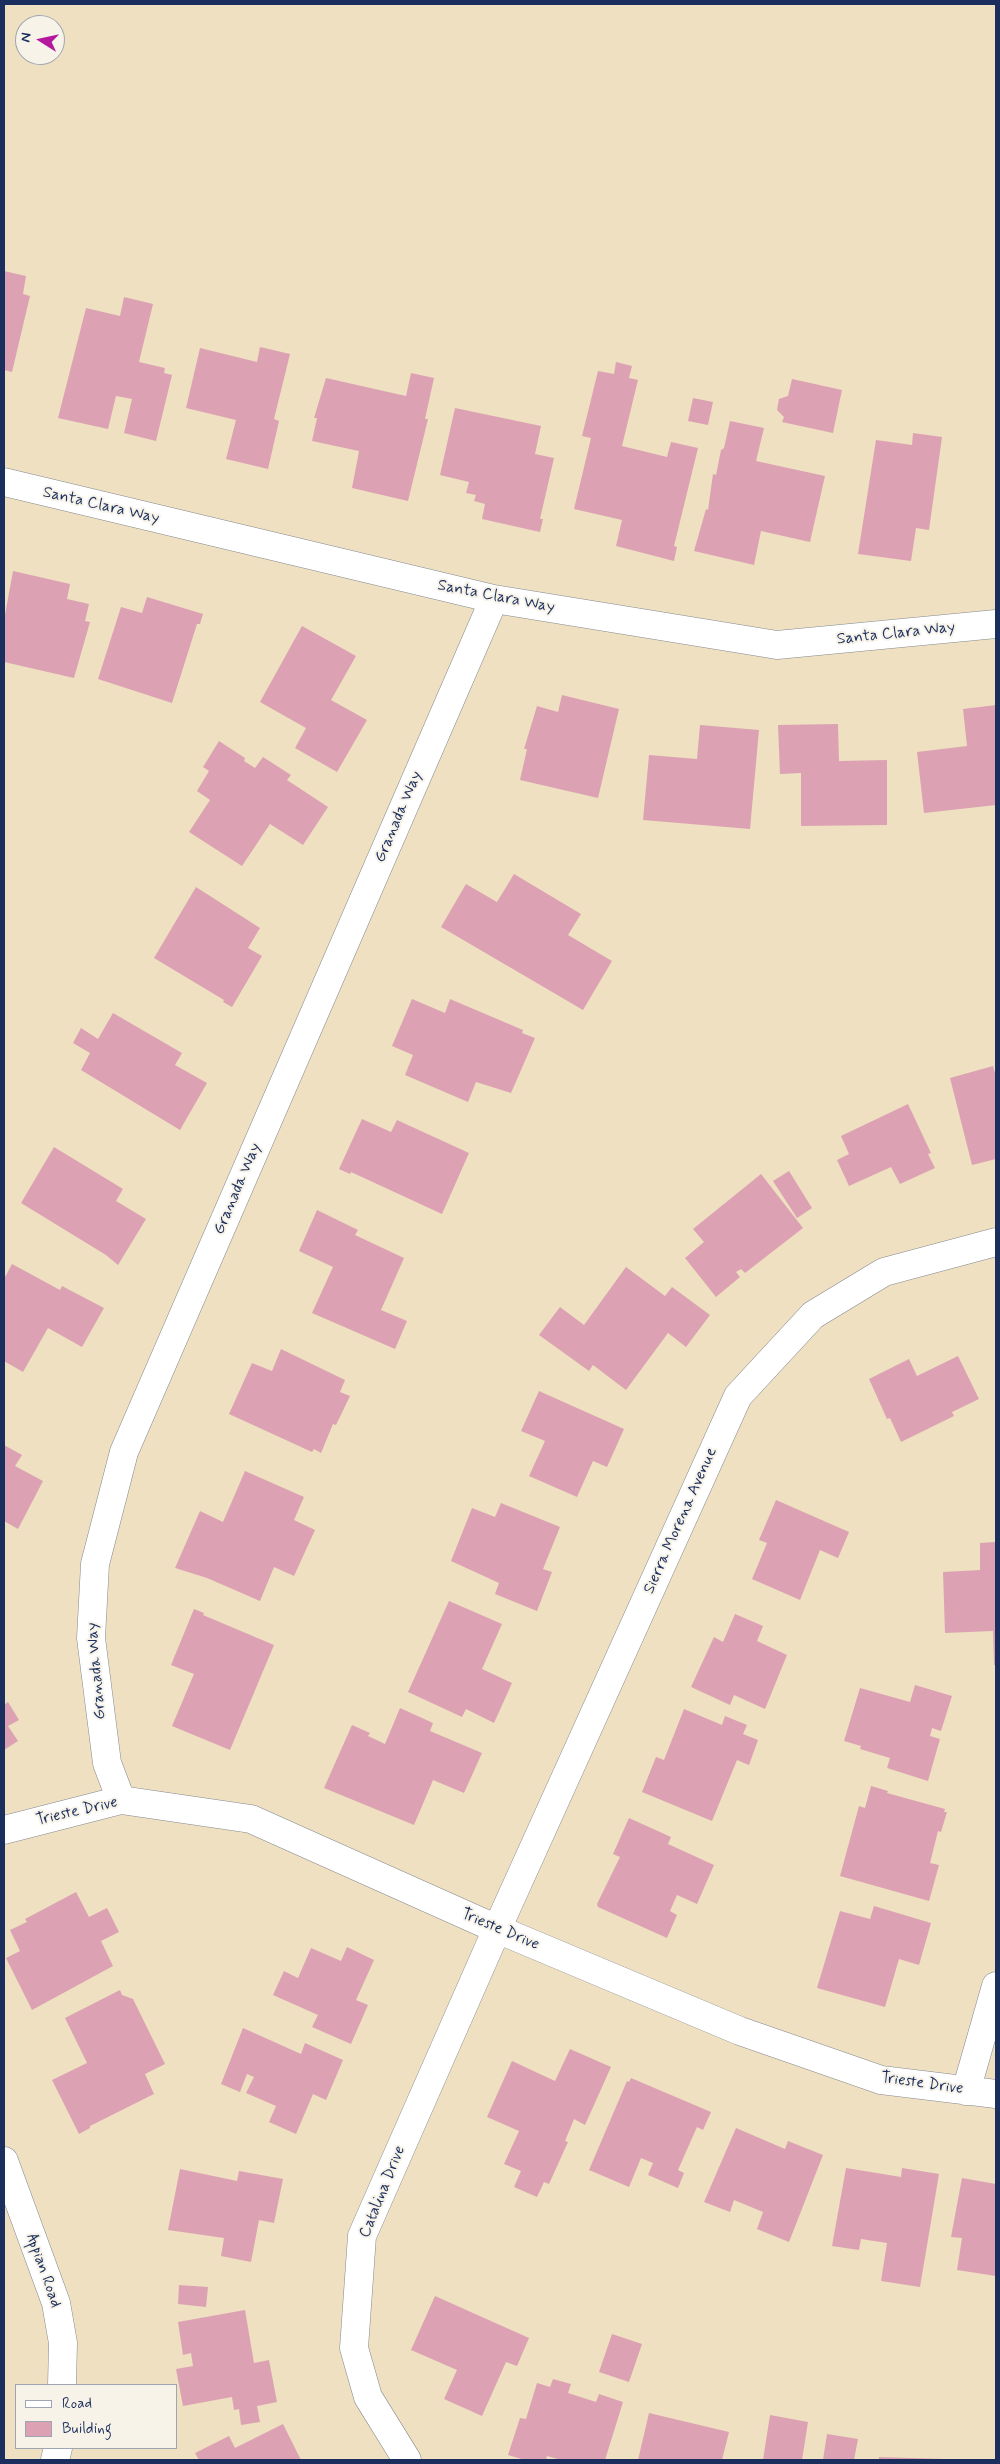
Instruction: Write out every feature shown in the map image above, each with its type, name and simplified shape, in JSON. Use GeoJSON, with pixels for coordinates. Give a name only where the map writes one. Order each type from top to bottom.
{"type":"FeatureCollection","features":[{"type":"Feature","properties":{"kind":"street","name":"Santa Clara Way"},"geometry":{"type":"LineString","coordinates":[[4,482],[494,600],[777,645],[996,624]]}},
{"type":"Feature","properties":{"kind":"street","name":"Granada Way"},"geometry":{"type":"LineString","coordinates":[[121,1800],[106,1763],[91,1638],[95,1564],[124,1452],[494,600]]}},
{"type":"Feature","properties":{"kind":"street","name":"Sierra Morena Avenue"},"geometry":{"type":"LineString","coordinates":[[497,1929],[738,1396],[813,1315],[884,1272],[996,1242]]}},
{"type":"Feature","properties":{"kind":"street","name":"Trieste Drive"},"geometry":{"type":"LineString","coordinates":[[4,1830],[121,1800],[250,1820],[497,1929],[740,2031],[881,2080],[996,2094]]}},
{"type":"Feature","properties":{"kind":"street","name":"Catalina Drive"},"geometry":{"type":"LineString","coordinates":[[407,2460],[368,2397],[354,2348],[362,2236],[497,1929]]}},
{"type":"Feature","properties":{"kind":"street"},"geometry":{"type":"LineString","coordinates":[[966,2090],[996,1986]]}},
{"type":"Feature","properties":{"kind":"street","name":"Appian Road"},"geometry":{"type":"LineString","coordinates":[[4,2161],[56,2303],[63,2343],[62,2384]]}},
{"type":"Feature","properties":{"kind":"building"},"geometry":{"type":"Polygon","coordinates":[[[4,271],[26,276],[23,294],[30,296],[12,372],[4,370],[4,271]]]}},
{"type":"Feature","properties":{"kind":"building"},"geometry":{"type":"Polygon","coordinates":[[[124,297],[153,304],[139,362],[165,368],[164,373],[172,375],[156,441],[124,433],[132,399],[116,396],[108,429],[58,418],[86,308],[120,316],[124,297]]]}},
{"type":"Feature","properties":{"kind":"building"},"geometry":{"type":"Polygon","coordinates":[[[260,347],[290,354],[274,419],[279,421],[268,469],[226,459],[236,420],[186,408],[200,348],[257,362],[260,347]]]}},
{"type":"Feature","properties":{"kind":"building"},"geometry":{"type":"Polygon","coordinates":[[[616,362],[632,366],[629,378],[638,380],[622,446],[667,457],[671,442],[698,448],[674,546],[677,547],[674,561],[616,546],[622,520],[574,509],[591,438],[582,436],[598,371],[614,374],[616,362]]]}},
{"type":"Feature","properties":{"kind":"building"},"geometry":{"type":"Polygon","coordinates":[[[411,373],[434,378],[425,419],[428,419],[408,501],[352,488],[359,451],[312,441],[317,418],[314,418],[326,378],[406,396],[411,373]]]}},
{"type":"Feature","properties":{"kind":"building"},"geometry":{"type":"Polygon","coordinates":[[[792,379],[842,390],[833,433],[782,422],[784,417],[777,410],[779,399],[788,396],[792,379]]]}},
{"type":"Feature","properties":{"kind":"building"},"geometry":{"type":"Polygon","coordinates":[[[693,398],[713,402],[708,425],[688,421],[693,398]]]}},
{"type":"Feature","properties":{"kind":"building"},"geometry":{"type":"Polygon","coordinates":[[[455,408],[541,426],[535,454],[554,458],[540,519],[543,519],[540,532],[482,519],[485,504],[474,501],[476,495],[466,493],[469,482],[440,475],[455,408]]]}},
{"type":"Feature","properties":{"kind":"building"},"geometry":{"type":"Polygon","coordinates":[[[730,421],[764,428],[756,461],[825,476],[810,542],[761,531],[754,565],[694,551],[706,509],[708,510],[713,474],[716,475],[730,421]]]}},
{"type":"Feature","properties":{"kind":"building"},"geometry":{"type":"Polygon","coordinates":[[[913,433],[942,437],[929,530],[916,528],[911,561],[858,554],[876,440],[912,445],[913,433]]]}},
{"type":"Feature","properties":{"kind":"building"},"geometry":{"type":"Polygon","coordinates":[[[13,571],[70,584],[67,599],[89,604],[85,621],[90,622],[74,678],[4,662],[4,620],[13,571]]]}},
{"type":"Feature","properties":{"kind":"building"},"geometry":{"type":"Polygon","coordinates":[[[147,597],[203,614],[200,624],[197,624],[172,703],[98,679],[121,607],[142,613],[147,597]]]}},
{"type":"Feature","properties":{"kind":"building"},"geometry":{"type":"Polygon","coordinates":[[[302,626],[356,656],[331,700],[367,720],[337,772],[295,748],[306,728],[260,702],[302,626]]]}},
{"type":"Feature","properties":{"kind":"building"},"geometry":{"type":"Polygon","coordinates":[[[562,695],[619,709],[598,798],[520,780],[527,749],[524,749],[537,706],[558,712],[562,695]]]}},
{"type":"Feature","properties":{"kind":"building"},"geometry":{"type":"Polygon","coordinates":[[[996,705],[996,805],[924,813],[917,752],[967,746],[963,709],[996,705]]]}},
{"type":"Feature","properties":{"kind":"building"},"geometry":{"type":"Polygon","coordinates":[[[838,724],[839,761],[887,760],[887,825],[801,826],[801,773],[780,774],[778,725],[838,724]]]}},
{"type":"Feature","properties":{"kind":"building"},"geometry":{"type":"Polygon","coordinates":[[[700,725],[759,730],[750,829],[643,820],[649,755],[697,759],[700,725]]]}},
{"type":"Feature","properties":{"kind":"building"},"geometry":{"type":"Polygon","coordinates":[[[219,741],[245,758],[244,761],[255,768],[263,757],[291,775],[287,780],[328,807],[303,845],[270,824],[242,866],[189,832],[210,800],[197,791],[209,771],[203,767],[219,741]]]}},
{"type":"Feature","properties":{"kind":"building"},"geometry":{"type":"Polygon","coordinates":[[[514,874],[581,914],[568,935],[612,961],[583,1010],[441,927],[466,884],[497,902],[514,874]]]}},
{"type":"Feature","properties":{"kind":"building"},"geometry":{"type":"Polygon","coordinates":[[[196,887],[260,928],[248,948],[262,956],[232,1007],[223,1002],[224,1000],[154,958],[196,887]]]}},
{"type":"Feature","properties":{"kind":"building"},"geometry":{"type":"Polygon","coordinates":[[[412,999],[445,1013],[450,999],[523,1030],[522,1033],[535,1038],[511,1093],[476,1082],[468,1102],[405,1075],[413,1055],[392,1046],[412,999]]]}},
{"type":"Feature","properties":{"kind":"building"},"geometry":{"type":"Polygon","coordinates":[[[113,1013],[182,1053],[175,1065],[207,1083],[180,1130],[81,1070],[90,1053],[73,1043],[81,1028],[98,1039],[113,1013]]]}},
{"type":"Feature","properties":{"kind":"building"},"geometry":{"type":"Polygon","coordinates":[[[993,1066],[996,1077],[996,1159],[972,1165],[950,1078],[993,1066]]]}},
{"type":"Feature","properties":{"kind":"building"},"geometry":{"type":"Polygon","coordinates":[[[908,1104],[931,1153],[928,1154],[935,1168],[900,1184],[891,1167],[849,1186],[837,1160],[849,1154],[841,1136],[908,1104]]]}},
{"type":"Feature","properties":{"kind":"building"},"geometry":{"type":"Polygon","coordinates":[[[362,1119],[391,1132],[397,1120],[469,1153],[442,1214],[351,1172],[350,1174],[339,1169],[362,1119]]]}},
{"type":"Feature","properties":{"kind":"building"},"geometry":{"type":"Polygon","coordinates":[[[54,1147],[123,1189],[116,1201],[146,1219],[118,1265],[106,1255],[21,1203],[54,1147]]]}},
{"type":"Feature","properties":{"kind":"building"},"geometry":{"type":"Polygon","coordinates":[[[789,1171],[812,1208],[797,1218],[773,1181],[789,1171]]]}},
{"type":"Feature","properties":{"kind":"building"},"geometry":{"type":"Polygon","coordinates":[[[761,1174],[803,1228],[745,1273],[741,1269],[736,1272],[740,1277],[716,1297],[685,1258],[704,1242],[693,1229],[761,1174]]]}},
{"type":"Feature","properties":{"kind":"building"},"geometry":{"type":"Polygon","coordinates":[[[317,1210],[358,1230],[355,1235],[404,1258],[381,1310],[407,1321],[395,1349],[312,1313],[333,1267],[299,1251],[317,1210]]]}},
{"type":"Feature","properties":{"kind":"building"},"geometry":{"type":"Polygon","coordinates":[[[12,1264],[60,1290],[62,1286],[104,1308],[82,1347],[48,1328],[23,1372],[4,1361],[4,1279],[12,1264]]]}},
{"type":"Feature","properties":{"kind":"building"},"geometry":{"type":"Polygon","coordinates":[[[626,1267],[665,1296],[672,1287],[710,1315],[686,1347],[668,1333],[626,1390],[593,1365],[589,1371],[539,1335],[560,1307],[584,1325],[626,1267]]]}},
{"type":"Feature","properties":{"kind":"building"},"geometry":{"type":"Polygon","coordinates":[[[281,1349],[345,1380],[340,1392],[350,1396],[336,1425],[333,1424],[321,1453],[314,1449],[312,1452],[229,1414],[252,1363],[272,1371],[281,1349]]]}},
{"type":"Feature","properties":{"kind":"building"},"geometry":{"type":"Polygon","coordinates":[[[958,1356],[979,1399],[952,1412],[954,1416],[901,1442],[890,1418],[887,1419],[869,1379],[909,1359],[917,1376],[958,1356]]]}},
{"type":"Feature","properties":{"kind":"building"},"geometry":{"type":"Polygon","coordinates":[[[539,1391],[624,1429],[607,1467],[593,1461],[577,1497],[529,1476],[545,1441],[521,1431],[539,1391]]]}},
{"type":"Feature","properties":{"kind":"building"},"geometry":{"type":"Polygon","coordinates":[[[4,1445],[22,1455],[15,1466],[43,1481],[18,1529],[4,1521],[4,1445]]]}},
{"type":"Feature","properties":{"kind":"building"},"geometry":{"type":"Polygon","coordinates":[[[245,1471],[304,1497],[294,1520],[315,1530],[294,1576],[274,1567],[260,1601],[207,1578],[175,1568],[200,1511],[223,1522],[245,1471]]]}},
{"type":"Feature","properties":{"kind":"building"},"geometry":{"type":"Polygon","coordinates":[[[776,1500],[849,1532],[838,1558],[820,1550],[800,1600],[752,1579],[767,1543],[759,1540],[776,1500]]]}},
{"type":"Feature","properties":{"kind":"building"},"geometry":{"type":"Polygon","coordinates":[[[501,1503],[560,1527],[543,1569],[552,1572],[537,1611],[495,1594],[499,1583],[451,1561],[472,1508],[495,1517],[501,1503]]]}},
{"type":"Feature","properties":{"kind":"building"},"geometry":{"type":"Polygon","coordinates":[[[996,1542],[996,1665],[994,1665],[993,1631],[945,1633],[943,1572],[980,1570],[980,1543],[996,1542]]]}},
{"type":"Feature","properties":{"kind":"building"},"geometry":{"type":"Polygon","coordinates":[[[449,1601],[502,1624],[482,1669],[512,1683],[494,1723],[466,1709],[462,1717],[408,1692],[449,1601]]]}},
{"type":"Feature","properties":{"kind":"building"},"geometry":{"type":"Polygon","coordinates":[[[194,1609],[204,1613],[203,1615],[274,1645],[230,1750],[172,1726],[194,1674],[171,1665],[194,1609]]]}},
{"type":"Feature","properties":{"kind":"building"},"geometry":{"type":"Polygon","coordinates":[[[735,1614],[763,1626],[757,1641],[787,1655],[765,1709],[734,1695],[730,1705],[691,1687],[714,1637],[723,1642],[735,1614]]]}},
{"type":"Feature","properties":{"kind":"building"},"geometry":{"type":"Polygon","coordinates":[[[915,1685],[952,1696],[941,1731],[932,1728],[930,1736],[940,1739],[928,1781],[887,1768],[890,1758],[860,1749],[861,1746],[844,1741],[860,1688],[910,1702],[915,1685]]]}},
{"type":"Feature","properties":{"kind":"building"},"geometry":{"type":"Polygon","coordinates":[[[8,1702],[19,1720],[8,1726],[18,1741],[4,1750],[4,1705],[8,1702]]]}},
{"type":"Feature","properties":{"kind":"building"},"geometry":{"type":"Polygon","coordinates":[[[400,1708],[433,1723],[430,1731],[482,1753],[464,1793],[433,1780],[414,1825],[324,1788],[352,1725],[370,1733],[368,1736],[385,1744],[400,1708]]]}},
{"type":"Feature","properties":{"kind":"building"},"geometry":{"type":"Polygon","coordinates":[[[684,1709],[722,1725],[725,1716],[747,1725],[743,1734],[758,1740],[749,1765],[737,1760],[712,1821],[642,1792],[656,1757],[664,1760],[684,1709]]]}},
{"type":"Feature","properties":{"kind":"building"},"geometry":{"type":"Polygon","coordinates":[[[871,1786],[888,1791],[887,1793],[945,1809],[944,1812],[947,1812],[941,1832],[938,1831],[930,1863],[939,1865],[929,1901],[840,1876],[859,1806],[865,1808],[871,1786]]]}},
{"type":"Feature","properties":{"kind":"building"},"geometry":{"type":"Polygon","coordinates":[[[629,1818],[671,1837],[668,1844],[714,1865],[697,1904],[677,1895],[670,1911],[677,1915],[667,1938],[598,1907],[597,1904],[620,1857],[613,1854],[629,1818]]]}},
{"type":"Feature","properties":{"kind":"building"},"geometry":{"type":"Polygon","coordinates":[[[76,1892],[89,1917],[107,1908],[119,1932],[101,1941],[113,1966],[32,2010],[6,1958],[20,1951],[10,1930],[27,1922],[25,1919],[76,1892]]]}},
{"type":"Feature","properties":{"kind":"building"},"geometry":{"type":"Polygon","coordinates":[[[874,1906],[931,1923],[919,1965],[899,1959],[885,2007],[817,1988],[840,1911],[870,1919],[874,1906]]]}},
{"type":"Feature","properties":{"kind":"building"},"geometry":{"type":"Polygon","coordinates":[[[347,1947],[374,1960],[356,2000],[368,2005],[351,2044],[312,2027],[318,2015],[273,1995],[284,1971],[298,1978],[311,1948],[341,1961],[347,1947]]]}},
{"type":"Feature","properties":{"kind":"building"},"geometry":{"type":"Polygon","coordinates":[[[120,1990],[122,1995],[133,1999],[165,2064],[145,2074],[154,2094],[90,2126],[90,2128],[79,2134],[52,2080],[87,2063],[65,2018],[120,1990]]]}},
{"type":"Feature","properties":{"kind":"building"},"geometry":{"type":"Polygon","coordinates":[[[243,2028],[301,2054],[305,2043],[343,2060],[326,2100],[313,2094],[296,2134],[269,2122],[276,2106],[246,2093],[254,2077],[247,2074],[240,2092],[221,2084],[243,2028]]]}},
{"type":"Feature","properties":{"kind":"building"},"geometry":{"type":"Polygon","coordinates":[[[570,2049],[611,2067],[585,2125],[574,2119],[565,2141],[568,2142],[549,2184],[544,2182],[537,2197],[514,2187],[521,2171],[504,2164],[519,2131],[487,2117],[512,2061],[555,2081],[570,2049]]]}},
{"type":"Feature","properties":{"kind":"building"},"geometry":{"type":"Polygon","coordinates":[[[631,2078],[711,2112],[703,2130],[697,2127],[678,2170],[684,2173],[678,2188],[648,2175],[653,2163],[641,2158],[629,2187],[589,2170],[627,2081],[629,2082],[631,2078]]]}},
{"type":"Feature","properties":{"kind":"building"},"geometry":{"type":"Polygon","coordinates":[[[736,2128],[785,2149],[788,2141],[823,2155],[789,2242],[757,2229],[763,2212],[734,2200],[730,2212],[704,2202],[736,2128]]]}},
{"type":"Feature","properties":{"kind":"building"},"geometry":{"type":"Polygon","coordinates":[[[846,2168],[901,2177],[902,2168],[939,2174],[920,2287],[881,2281],[887,2243],[861,2239],[859,2250],[832,2246],[846,2168]]]}},
{"type":"Feature","properties":{"kind":"building"},"geometry":{"type":"Polygon","coordinates":[[[180,2169],[237,2181],[239,2171],[283,2179],[274,2223],[259,2220],[251,2262],[221,2256],[224,2238],[168,2230],[180,2169]]]}},
{"type":"Feature","properties":{"kind":"building"},"geometry":{"type":"Polygon","coordinates":[[[962,2178],[996,2184],[996,2276],[957,2270],[962,2238],[951,2237],[962,2178]]]}},
{"type":"Feature","properties":{"kind":"building"},"geometry":{"type":"Polygon","coordinates":[[[179,2285],[208,2287],[206,2307],[178,2304],[179,2285]]]}},
{"type":"Feature","properties":{"kind":"building"},"geometry":{"type":"Polygon","coordinates":[[[435,2296],[529,2338],[517,2366],[506,2362],[482,2416],[444,2399],[457,2370],[411,2350],[435,2296]]]}},
{"type":"Feature","properties":{"kind":"building"},"geometry":{"type":"Polygon","coordinates":[[[245,2310],[254,2363],[269,2360],[277,2402],[257,2406],[260,2422],[241,2425],[239,2409],[234,2410],[232,2397],[183,2406],[176,2369],[193,2366],[191,2353],[183,2355],[178,2322],[245,2310]]]}},
{"type":"Feature","properties":{"kind":"building"},"geometry":{"type":"Polygon","coordinates":[[[612,2334],[642,2344],[629,2382],[599,2372],[612,2334]]]}},
{"type":"Feature","properties":{"kind":"building"},"geometry":{"type":"Polygon","coordinates":[[[553,2379],[571,2384],[568,2393],[596,2402],[599,2394],[623,2402],[605,2460],[561,2460],[547,2456],[546,2460],[525,2460],[508,2455],[520,2418],[526,2419],[537,2383],[550,2387],[553,2379]]]}},
{"type":"Feature","properties":{"kind":"building"},"geometry":{"type":"Polygon","coordinates":[[[649,2413],[729,2432],[722,2460],[638,2460],[649,2413]]]}},
{"type":"Feature","properties":{"kind":"building"},"geometry":{"type":"Polygon","coordinates":[[[770,2415],[808,2422],[802,2460],[763,2460],[770,2415]]]}},
{"type":"Feature","properties":{"kind":"building"},"geometry":{"type":"Polygon","coordinates":[[[283,2424],[301,2460],[199,2460],[195,2453],[229,2436],[235,2448],[283,2424]]]}},
{"type":"Feature","properties":{"kind":"building"},"geometry":{"type":"Polygon","coordinates":[[[827,2434],[858,2439],[854,2460],[823,2460],[827,2434]]]}},
{"type":"Feature","properties":{"kind":"building"},"geometry":{"type":"Polygon","coordinates":[[[879,2457],[943,2459],[943,2460],[879,2460],[879,2457]]]}}]}
